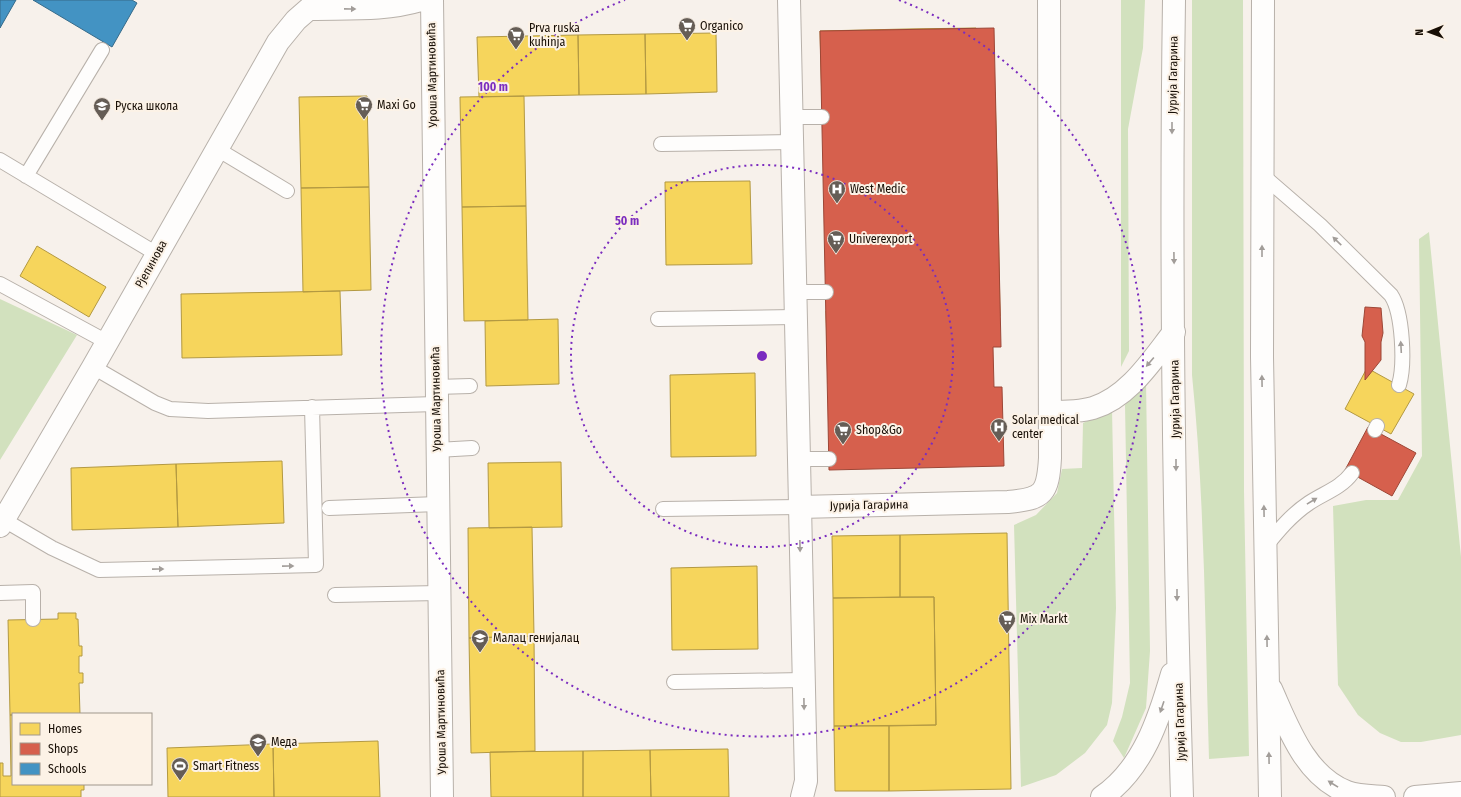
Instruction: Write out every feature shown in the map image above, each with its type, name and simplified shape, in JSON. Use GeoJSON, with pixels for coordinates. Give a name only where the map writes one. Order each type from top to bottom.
{"type":"FeatureCollection","features":[{"type":"Feature","properties":{"kind":"street","name":"Рјепинова"},"geometry":{"type":"LineString","coordinates":[[2,523],[93,367],[278,42],[296,20],[315,4],[371,8],[400,6],[421,0]]}},
{"type":"Feature","properties":{"kind":"street","name":"Уроша Мартиновића"},"geometry":{"type":"LineString","coordinates":[[432,0],[442,797]]}},
{"type":"Feature","properties":{"kind":"street"},"geometry":{"type":"LineString","coordinates":[[789,0],[806,781],[802,797]]}},
{"type":"Feature","properties":{"kind":"street","name":"Јурија Гагарина"},"geometry":{"type":"LineString","coordinates":[[799,507],[1008,502],[1028,500],[1037,496],[1045,489],[1049,475],[1050,412],[1049,0]]}},
{"type":"Feature","properties":{"kind":"street","name":"Јурија Гагарина"},"geometry":{"type":"LineString","coordinates":[[1174,0],[1172,127],[1177,656],[1182,797]]}},
{"type":"Feature","properties":{"kind":"street"},"geometry":{"type":"LineString","coordinates":[[1263,0],[1261,174],[1265,548],[1270,797]]}},
{"type":"Feature","properties":{"kind":"street"},"geometry":{"type":"LineString","coordinates":[[1050,412],[1078,411],[1093,408],[1118,396],[1146,367],[1174,332]]}},
{"type":"Feature","properties":{"kind":"street"},"geometry":{"type":"LineString","coordinates":[[1102,797],[1129,772],[1151,734],[1162,707],[1177,656]]}},
{"type":"Feature","properties":{"kind":"street"},"geometry":{"type":"LineString","coordinates":[[1268,680],[1288,727],[1312,767],[1326,780],[1349,793],[1384,797]]}},
{"type":"Feature","properties":{"kind":"street"},"geometry":{"type":"LineString","coordinates":[[1415,797],[1461,793]]}},
{"type":"Feature","properties":{"kind":"lane"},"geometry":{"type":"LineString","coordinates":[[26,176],[102,50]]}},
{"type":"Feature","properties":{"kind":"lane"},"geometry":{"type":"LineString","coordinates":[[792,117],[822,117]]}},
{"type":"Feature","properties":{"kind":"lane"},"geometry":{"type":"LineString","coordinates":[[660,144],[792,142]]}},
{"type":"Feature","properties":{"kind":"lane"},"geometry":{"type":"LineString","coordinates":[[217,149],[287,191]]}},
{"type":"Feature","properties":{"kind":"lane"},"geometry":{"type":"LineString","coordinates":[[0,160],[157,254]]}},
{"type":"Feature","properties":{"kind":"lane"},"geometry":{"type":"LineString","coordinates":[[1261,174],[1320,225],[1392,295],[1398,309],[1400,320],[1402,372],[1399,385]]}},
{"type":"Feature","properties":{"kind":"lane"},"geometry":{"type":"LineString","coordinates":[[0,284],[107,342]]}},
{"type":"Feature","properties":{"kind":"lane"},"geometry":{"type":"LineString","coordinates":[[795,292],[826,292]]}},
{"type":"Feature","properties":{"kind":"lane"},"geometry":{"type":"LineString","coordinates":[[658,319],[795,317]]}},
{"type":"Feature","properties":{"kind":"lane"},"geometry":{"type":"LineString","coordinates":[[93,367],[156,403],[170,409],[208,411],[312,407],[436,395],[470,386]]}},
{"type":"Feature","properties":{"kind":"lane"},"geometry":{"type":"LineString","coordinates":[[2,523],[83,564],[99,570],[316,565],[312,407]]}},
{"type":"Feature","properties":{"kind":"lane"},"geometry":{"type":"LineString","coordinates":[[437,450],[472,448]]}},
{"type":"Feature","properties":{"kind":"lane"},"geometry":{"type":"LineString","coordinates":[[798,459],[829,459]]}},
{"type":"Feature","properties":{"kind":"lane"},"geometry":{"type":"LineString","coordinates":[[1265,548],[1284,524],[1296,512],[1341,485],[1352,473]]}},
{"type":"Feature","properties":{"kind":"lane"},"geometry":{"type":"LineString","coordinates":[[329,508],[438,504]]}},
{"type":"Feature","properties":{"kind":"lane"},"geometry":{"type":"LineString","coordinates":[[663,509],[799,507]]}},
{"type":"Feature","properties":{"kind":"lane"},"geometry":{"type":"LineString","coordinates":[[0,593],[33,592],[33,619]]}},
{"type":"Feature","properties":{"kind":"lane"},"geometry":{"type":"LineString","coordinates":[[335,595],[439,592]]}},
{"type":"Feature","properties":{"kind":"lane"},"geometry":{"type":"LineString","coordinates":[[674,682],[803,680]]}},
{"type":"Feature","properties":{"kind":"green space"},"geometry":{"type":"Polygon","coordinates":[[[1121,0],[1145,0],[1143,48],[1128,129],[1129,351],[1121,367],[1121,0]]]}},
{"type":"Feature","properties":{"kind":"green space"},"geometry":{"type":"Polygon","coordinates":[[[1192,0],[1243,0],[1244,491],[1249,756],[1209,759],[1200,471],[1192,375],[1192,0]]]}},
{"type":"Feature","properties":{"kind":"green space"},"geometry":{"type":"Polygon","coordinates":[[[1429,232],[1461,557],[1461,735],[1421,742],[1401,742],[1380,733],[1358,715],[1338,685],[1333,506],[1366,500],[1398,500],[1422,456],[1419,239],[1429,232]]]}},
{"type":"Feature","properties":{"kind":"green space"},"geometry":{"type":"Polygon","coordinates":[[[0,299],[77,335],[0,460],[0,299]]]}},
{"type":"Feature","properties":{"kind":"green space"},"geometry":{"type":"Polygon","coordinates":[[[1146,380],[1150,651],[1146,708],[1124,758],[1113,741],[1122,717],[1130,683],[1125,405],[1146,380]]]}},
{"type":"Feature","properties":{"kind":"green space"},"geometry":{"type":"Polygon","coordinates":[[[1112,409],[1116,608],[1112,703],[1107,725],[1085,753],[1056,775],[1021,787],[1014,525],[1036,515],[1057,493],[1062,469],[1082,468],[1083,423],[1112,409]]]}},
{"type":"Feature","properties":{"kind":"building: Homes"},"geometry":{"type":"Polygon","coordinates":[[[976,28],[978,92],[908,93],[906,29],[976,28]]]}},
{"type":"Feature","properties":{"kind":"building: Homes"},"geometry":{"type":"Polygon","coordinates":[[[906,29],[908,103],[822,105],[820,31],[906,29]]]}},
{"type":"Feature","properties":{"kind":"building: Homes"},"geometry":{"type":"Polygon","coordinates":[[[716,33],[717,92],[646,94],[645,34],[716,33]]]}},
{"type":"Feature","properties":{"kind":"building: Homes"},"geometry":{"type":"Polygon","coordinates":[[[645,34],[646,94],[579,95],[578,35],[645,34]]]}},
{"type":"Feature","properties":{"kind":"building: Homes"},"geometry":{"type":"Polygon","coordinates":[[[578,35],[579,95],[479,97],[477,37],[578,35]]]}},
{"type":"Feature","properties":{"kind":"building: Homes"},"geometry":{"type":"Polygon","coordinates":[[[995,92],[998,203],[926,204],[923,93],[995,92]]]}},
{"type":"Feature","properties":{"kind":"building: Homes"},"geometry":{"type":"Polygon","coordinates":[[[367,96],[369,187],[301,188],[299,97],[367,96]]]}},
{"type":"Feature","properties":{"kind":"building: Homes"},"geometry":{"type":"Polygon","coordinates":[[[524,96],[526,206],[462,207],[460,97],[524,96]]]}},
{"type":"Feature","properties":{"kind":"building: Homes"},"geometry":{"type":"Polygon","coordinates":[[[750,181],[752,264],[666,265],[665,182],[750,181]]]}},
{"type":"Feature","properties":{"kind":"building: Homes"},"geometry":{"type":"Polygon","coordinates":[[[369,187],[371,290],[303,292],[301,188],[369,187]]]}},
{"type":"Feature","properties":{"kind":"building: Homes"},"geometry":{"type":"Polygon","coordinates":[[[998,203],[1000,316],[929,317],[926,204],[998,203]]]}},
{"type":"Feature","properties":{"kind":"building: Homes"},"geometry":{"type":"Polygon","coordinates":[[[526,206],[528,320],[464,321],[462,207],[526,206]]]}},
{"type":"Feature","properties":{"kind":"building: Homes"},"geometry":{"type":"Polygon","coordinates":[[[37,246],[106,287],[89,317],[20,276],[37,246]]]}},
{"type":"Feature","properties":{"kind":"building: Homes"},"geometry":{"type":"Polygon","coordinates":[[[340,291],[342,355],[182,358],[181,294],[340,291]]]}},
{"type":"Feature","properties":{"kind":"building: Homes"},"geometry":{"type":"Polygon","coordinates":[[[913,308],[914,381],[828,384],[826,311],[913,308]]]}},
{"type":"Feature","properties":{"kind":"building: Homes"},"geometry":{"type":"Polygon","coordinates":[[[981,316],[982,380],[914,381],[913,318],[981,316]]]}},
{"type":"Feature","properties":{"kind":"building: Homes"},"geometry":{"type":"Polygon","coordinates":[[[558,319],[559,384],[486,386],[485,321],[558,319]]]}},
{"type":"Feature","properties":{"kind":"building: Homes"},"geometry":{"type":"Polygon","coordinates":[[[1367,368],[1414,394],[1391,434],[1345,409],[1367,368]]]}},
{"type":"Feature","properties":{"kind":"building: Homes"},"geometry":{"type":"Polygon","coordinates":[[[755,373],[756,456],[671,457],[670,375],[755,373]]]}},
{"type":"Feature","properties":{"kind":"building: Homes"},"geometry":{"type":"Polygon","coordinates":[[[282,461],[284,523],[178,527],[176,464],[282,461]]]}},
{"type":"Feature","properties":{"kind":"building: Homes"},"geometry":{"type":"Polygon","coordinates":[[[561,462],[562,527],[489,528],[488,463],[561,462]]]}},
{"type":"Feature","properties":{"kind":"building: Homes"},"geometry":{"type":"Polygon","coordinates":[[[176,464],[178,527],[72,530],[71,468],[176,464]]]}},
{"type":"Feature","properties":{"kind":"building: Homes"},"geometry":{"type":"Polygon","coordinates":[[[532,527],[534,636],[469,638],[468,528],[532,527]]]}},
{"type":"Feature","properties":{"kind":"building: Homes"},"geometry":{"type":"Polygon","coordinates":[[[1007,533],[1011,789],[889,791],[889,726],[936,725],[934,597],[900,597],[900,535],[1007,533]]]}},
{"type":"Feature","properties":{"kind":"building: Homes"},"geometry":{"type":"Polygon","coordinates":[[[900,535],[900,597],[833,598],[832,536],[900,535]]]}},
{"type":"Feature","properties":{"kind":"building: Homes"},"geometry":{"type":"Polygon","coordinates":[[[757,566],[758,649],[672,650],[671,568],[757,566]]]}},
{"type":"Feature","properties":{"kind":"building: Homes"},"geometry":{"type":"Polygon","coordinates":[[[934,597],[936,725],[834,726],[833,598],[934,597]]]}},
{"type":"Feature","properties":{"kind":"building: Homes"},"geometry":{"type":"Polygon","coordinates":[[[58,613],[76,613],[76,619],[78,619],[79,646],[82,646],[82,656],[79,656],[79,673],[83,673],[83,683],[79,683],[80,713],[12,713],[12,715],[10,715],[8,620],[58,619],[58,613]]]}},
{"type":"Feature","properties":{"kind":"building: Homes"},"geometry":{"type":"Polygon","coordinates":[[[534,636],[535,751],[471,753],[469,638],[534,636]]]}},
{"type":"Feature","properties":{"kind":"building: Homes"},"geometry":{"type":"Polygon","coordinates":[[[10,715],[12,715],[12,785],[84,785],[84,790],[81,790],[81,797],[0,797],[0,763],[3,763],[3,776],[11,776],[10,715]]]}},
{"type":"Feature","properties":{"kind":"building: Homes"},"geometry":{"type":"Polygon","coordinates":[[[834,726],[889,726],[889,791],[835,791],[834,726]]]}},
{"type":"Feature","properties":{"kind":"building: Homes"},"geometry":{"type":"Polygon","coordinates":[[[378,741],[380,797],[274,797],[273,744],[378,741]]]}},
{"type":"Feature","properties":{"kind":"building: Homes"},"geometry":{"type":"Polygon","coordinates":[[[273,744],[274,797],[168,797],[167,748],[273,744]]]}},
{"type":"Feature","properties":{"kind":"building: Homes"},"geometry":{"type":"Polygon","coordinates":[[[728,749],[729,797],[651,797],[650,750],[728,749]]]}},
{"type":"Feature","properties":{"kind":"building: Homes"},"geometry":{"type":"Polygon","coordinates":[[[650,750],[651,797],[583,797],[583,751],[650,750]]]}},
{"type":"Feature","properties":{"kind":"building: Homes"},"geometry":{"type":"Polygon","coordinates":[[[583,751],[583,797],[491,797],[490,752],[583,751]]]}},
{"type":"Feature","properties":{"kind":"building: Shops"},"geometry":{"type":"Polygon","coordinates":[[[994,28],[1001,347],[993,347],[994,387],[1002,387],[1004,466],[829,470],[820,31],[994,28]]]}},
{"type":"Feature","properties":{"kind":"building: Shops"},"geometry":{"type":"Polygon","coordinates":[[[1365,307],[1381,308],[1383,333],[1381,342],[1381,360],[1365,380],[1365,342],[1362,336],[1365,307]]]}},
{"type":"Feature","properties":{"kind":"building: Shops"},"geometry":{"type":"Polygon","coordinates":[[[1368,427],[1416,453],[1392,496],[1345,470],[1368,427]]]}},
{"type":"Feature","properties":{"kind":"building: Schools"},"geometry":{"type":"Polygon","coordinates":[[[0,0],[16,0],[0,28],[0,0]]]}},
{"type":"Feature","properties":{"kind":"building: Schools"},"geometry":{"type":"Polygon","coordinates":[[[33,0],[132,0],[137,3],[112,47],[33,0]]]}},
{"type":"Feature","properties":{"kind":"place","name":"Organico"},"geometry":{"type":"Point","coordinates":[687,41]}},
{"type":"Feature","properties":{"kind":"place","name":"Prva ruska kuhinja"},"geometry":{"type":"Point","coordinates":[516,50]}},
{"type":"Feature","properties":{"kind":"place","name":"Maxi Go"},"geometry":{"type":"Point","coordinates":[364,120]}},
{"type":"Feature","properties":{"kind":"place","name":"Руска школа"},"geometry":{"type":"Point","coordinates":[102,121]}},
{"type":"Feature","properties":{"kind":"place","name":"West Medic"},"geometry":{"type":"Point","coordinates":[837,204]}},
{"type":"Feature","properties":{"kind":"place","name":"Univerexport"},"geometry":{"type":"Point","coordinates":[836,254]}},
{"type":"Feature","properties":{"kind":"place","name":"Solar medical center"},"geometry":{"type":"Point","coordinates":[999,442]}},
{"type":"Feature","properties":{"kind":"place","name":"Shop&Go"},"geometry":{"type":"Point","coordinates":[843,445]}},
{"type":"Feature","properties":{"kind":"place","name":"Mix Markt"},"geometry":{"type":"Point","coordinates":[1007,634]}},
{"type":"Feature","properties":{"kind":"place","name":"Малац генијалац"},"geometry":{"type":"Point","coordinates":[480,653]}},
{"type":"Feature","properties":{"kind":"place","name":"Меда"},"geometry":{"type":"Point","coordinates":[258,757]}},
{"type":"Feature","properties":{"kind":"place","name":"Smart Fitness"},"geometry":{"type":"Point","coordinates":[180,781]}}]}
